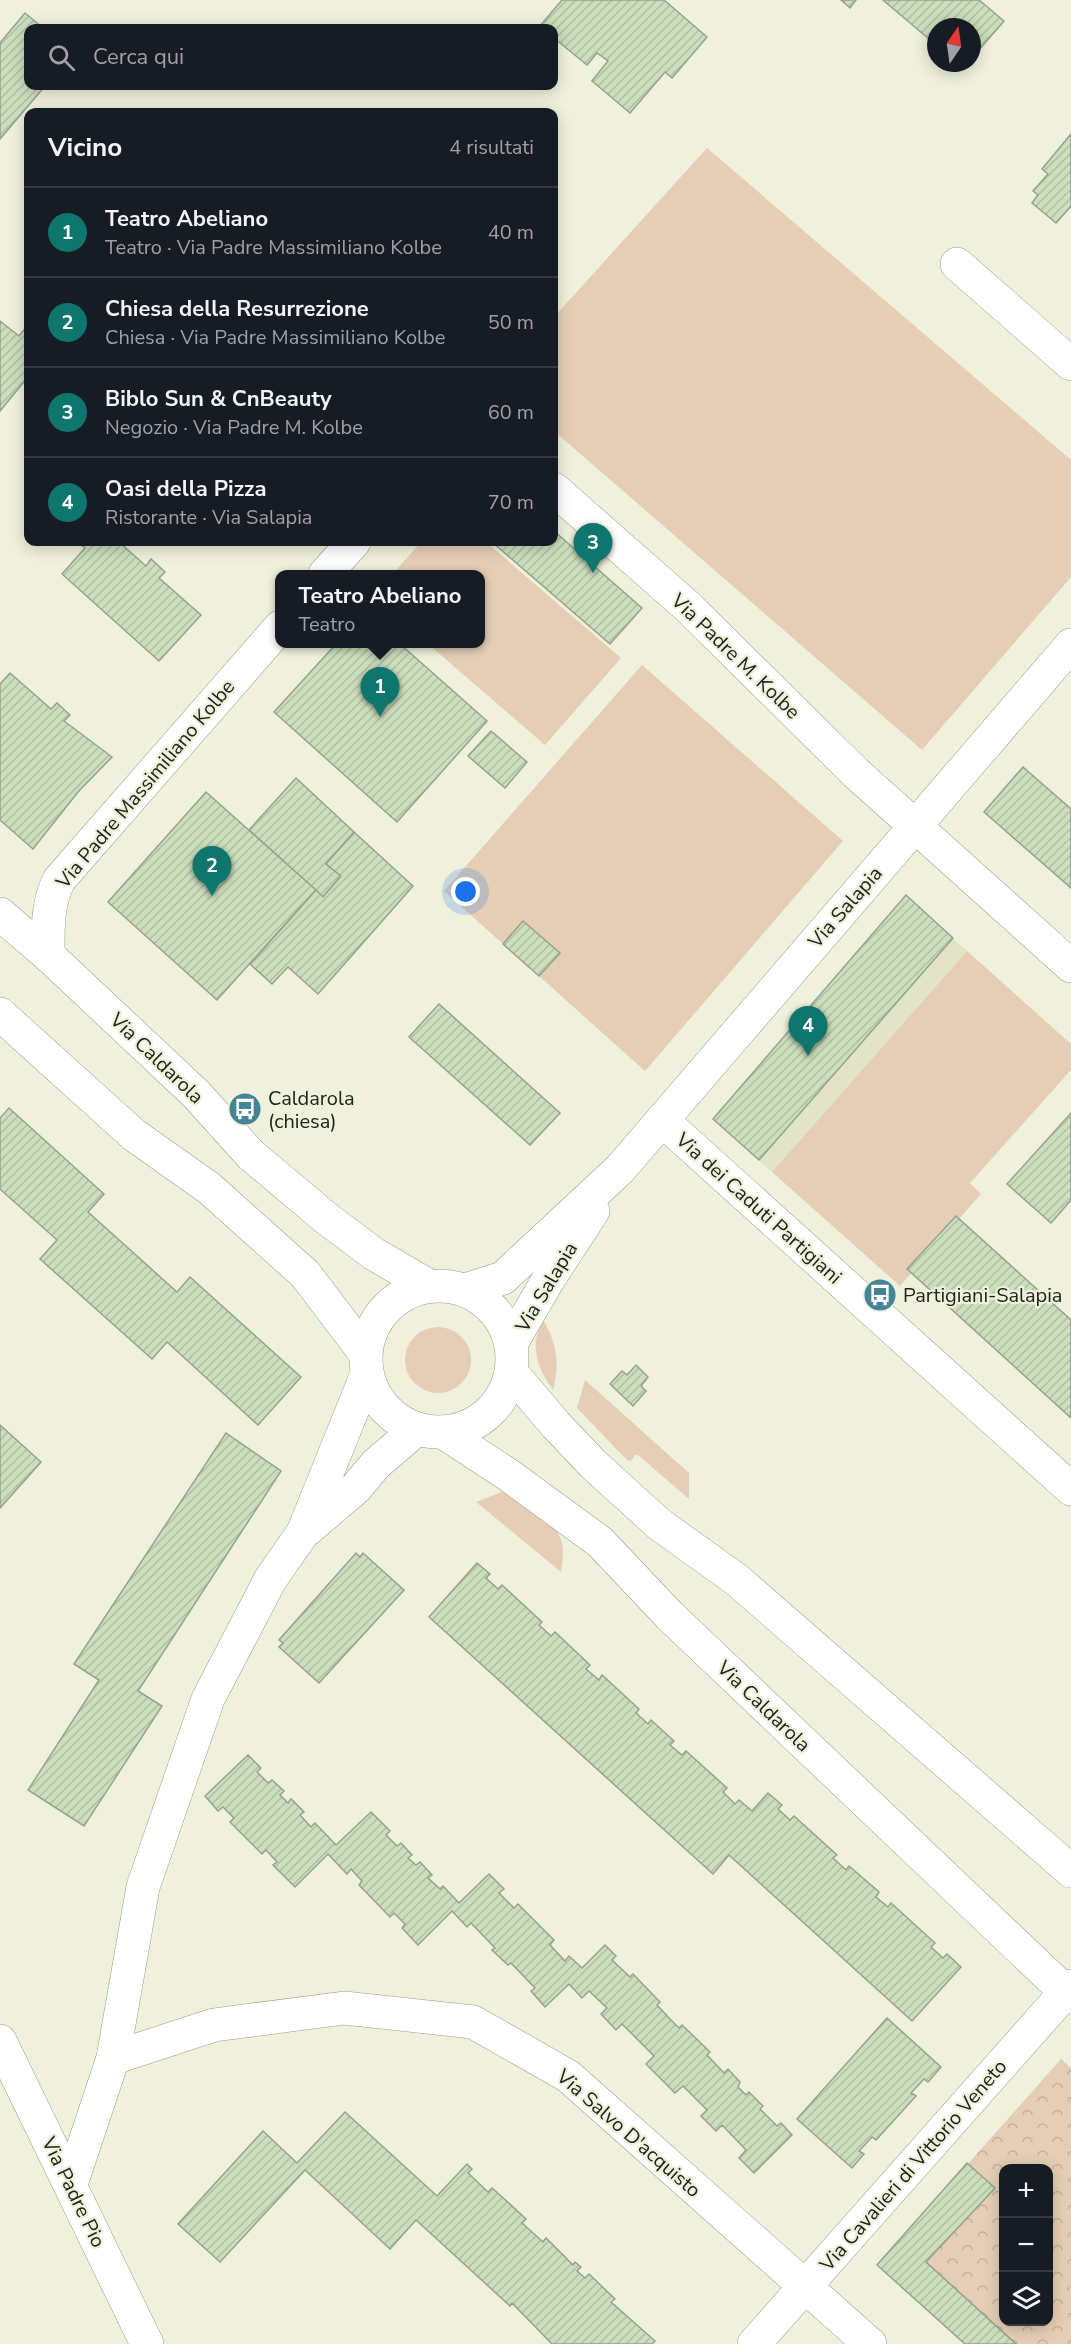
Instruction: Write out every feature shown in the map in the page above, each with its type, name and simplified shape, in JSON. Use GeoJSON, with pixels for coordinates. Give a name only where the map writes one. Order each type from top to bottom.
{"type":"FeatureCollection","features":[{"type":"Feature","properties":{"kind":"street"},"geometry":{"type":"LineString","coordinates":[[957,264],[1071,364]]}},
{"type":"Feature","properties":{"kind":"street","name":"Via Padre M. Kolbe"},"geometry":{"type":"LineString","coordinates":[[558,493],[687,606],[856,773],[1071,966]]}},
{"type":"Feature","properties":{"kind":"street"},"geometry":{"type":"LineString","coordinates":[[329,570],[350,546]]}},
{"type":"Feature","properties":{"kind":"street","name":"Via Padre Massimiliano Kolbe"},"geometry":{"type":"LineString","coordinates":[[48,955],[48,911],[53,891],[59,880],[275,632]]}},
{"type":"Feature","properties":{"kind":"street","name":"Via Salapia"},"geometry":{"type":"LineString","coordinates":[[465,1290],[503,1278],[620,1169],[1071,645]]}},
{"type":"Feature","properties":{"kind":"street","name":"Via Caldarola"},"geometry":{"type":"LineString","coordinates":[[0,914],[48,955],[196,1094],[251,1155],[326,1218],[374,1254],[429,1286]]}},
{"type":"Feature","properties":{"kind":"street"},"geometry":{"type":"LineString","coordinates":[[0,1014],[134,1135],[209,1188],[305,1274],[366,1364],[373,1393],[385,1410],[399,1421],[430,1431],[459,1430],[488,1414],[503,1395],[511,1358]]}},
{"type":"Feature","properties":{"kind":"street","name":"Via dei Caduti Partigiani"},"geometry":{"type":"LineString","coordinates":[[662,1120],[1071,1489]]}},
{"type":"Feature","properties":{"kind":"street","name":"Via Salapia"},"geometry":{"type":"LineString","coordinates":[[511,1358],[548,1280],[620,1169]]}},
{"type":"Feature","properties":{"kind":"street"},"geometry":{"type":"LineString","coordinates":[[71,2184],[113,2058],[143,1887],[208,1699],[270,1580],[302,1534],[366,1364],[370,1333],[379,1316],[393,1302],[410,1292],[429,1286],[447,1286],[465,1290],[486,1302],[502,1321],[511,1358],[586,1456],[659,1524],[737,1580],[1071,1870]]}},
{"type":"Feature","properties":{"kind":"street"},"geometry":{"type":"LineString","coordinates":[[302,1534],[356,1488],[376,1464],[430,1431]]}},
{"type":"Feature","properties":{"kind":"street","name":"Via Caldarola"},"geometry":{"type":"LineString","coordinates":[[430,1431],[510,1476],[600,1542],[670,1616],[1069,1992]]}},
{"type":"Feature","properties":{"kind":"street","name":"Via Cavalieri di Vittorio Veneto"},"geometry":{"type":"LineString","coordinates":[[754,2344],[1069,1992]]}},
{"type":"Feature","properties":{"kind":"street","name":"Via Salvo D'acquisto"},"geometry":{"type":"LineString","coordinates":[[113,2058],[214,2025],[344,2008],[473,2022],[568,2076],[870,2344]]}},
{"type":"Feature","properties":{"kind":"street","name":"Via Padre Pio"},"geometry":{"type":"LineString","coordinates":[[0,2040],[147,2344]]}},
{"type":"Feature","properties":{"kind":"shaded area"},"geometry":{"type":"Polygon","coordinates":[[[906,895],[967,951],[772,1172],[713,1119],[906,895]]]}},
{"type":"Feature","properties":{"kind":"green space"},"geometry":{"type":"Polygon","coordinates":[[[707,148],[1071,460],[1071,577],[922,750],[558,434],[558,313],[707,148]]]}},
{"type":"Feature","properties":{"kind":"green space"},"geometry":{"type":"Polygon","coordinates":[[[418,546],[491,546],[621,658],[545,745],[433,648],[485,648],[485,570],[396,570],[418,546]]]}},
{"type":"Feature","properties":{"kind":"green space"},"geometry":{"type":"Polygon","coordinates":[[[642,665],[843,841],[645,1071],[539,976],[559,953],[523,921],[503,944],[444,891],[642,665]]]}},
{"type":"Feature","properties":{"kind":"green space"},"geometry":{"type":"Polygon","coordinates":[[[967,951],[1071,1044],[1071,1070],[970,1183],[981,1194],[900,1286],[772,1172],[967,951]]]}},
{"type":"Feature","properties":{"kind":"green space"},"geometry":{"type":"Polygon","coordinates":[[[543,1320],[556,1354],[553,1390],[539,1365],[537,1356],[536,1338],[543,1320]]]}},
{"type":"Feature","properties":{"kind":"green space"},"geometry":{"type":"Polygon","coordinates":[[[438,1327],[451,1329],[461,1337],[469,1347],[471,1360],[469,1373],[461,1383],[451,1391],[438,1393],[425,1391],[415,1383],[407,1373],[405,1360],[407,1347],[415,1337],[425,1329],[438,1327]]]}},
{"type":"Feature","properties":{"kind":"green space"},"geometry":{"type":"Polygon","coordinates":[[[585,1380],[689,1473],[689,1499],[638,1455],[635,1455],[631,1461],[627,1460],[577,1408],[585,1380]]]}},
{"type":"Feature","properties":{"kind":"green space"},"geometry":{"type":"Polygon","coordinates":[[[507,1490],[556,1530],[563,1545],[561,1572],[476,1502],[507,1490]]]}},
{"type":"Feature","properties":{"kind":"green space"},"geometry":{"type":"Polygon","coordinates":[[[1061,2059],[1071,2068],[1071,2344],[965,2344],[878,2265],[1061,2059]]]}},
{"type":"Feature","properties":{"kind":"building"},"geometry":{"type":"Polygon","coordinates":[[[562,0],[664,0],[707,37],[672,78],[665,72],[630,113],[592,81],[608,61],[597,53],[587,65],[558,41],[558,24],[542,24],[562,0]]]}},
{"type":"Feature","properties":{"kind":"building"},"geometry":{"type":"Polygon","coordinates":[[[841,0],[856,0],[850,8],[841,0]]]}},
{"type":"Feature","properties":{"kind":"building"},"geometry":{"type":"Polygon","coordinates":[[[883,0],[979,0],[1004,21],[981,48],[981,18],[927,18],[927,37],[883,0]]]}},
{"type":"Feature","properties":{"kind":"building"},"geometry":{"type":"Polygon","coordinates":[[[25,13],[38,24],[24,24],[24,90],[42,90],[0,139],[0,43],[25,13]]]}},
{"type":"Feature","properties":{"kind":"building"},"geometry":{"type":"Polygon","coordinates":[[[1071,134],[1071,206],[1056,223],[1032,203],[1038,195],[1033,191],[1048,174],[1042,169],[1071,134]]]}},
{"type":"Feature","properties":{"kind":"building"},"geometry":{"type":"Polygon","coordinates":[[[0,321],[19,336],[24,330],[24,382],[0,411],[0,321]]]}},
{"type":"Feature","properties":{"kind":"building"},"geometry":{"type":"Polygon","coordinates":[[[558,534],[642,608],[610,644],[497,546],[558,546],[558,534]]]}},
{"type":"Feature","properties":{"kind":"building"},"geometry":{"type":"Polygon","coordinates":[[[82,546],[124,546],[146,566],[151,559],[165,572],[159,578],[201,615],[159,661],[62,574],[85,548],[82,546]]]}},
{"type":"Feature","properties":{"kind":"building"},"geometry":{"type":"Polygon","coordinates":[[[332,648],[405,648],[487,721],[397,822],[274,712],[332,648]]]}},
{"type":"Feature","properties":{"kind":"building"},"geometry":{"type":"Polygon","coordinates":[[[10,673],[51,709],[57,703],[70,715],[64,721],[112,757],[78,792],[33,849],[0,820],[0,684],[10,673]]]}},
{"type":"Feature","properties":{"kind":"building"},"geometry":{"type":"Polygon","coordinates":[[[491,731],[527,762],[505,788],[468,756],[491,731]]]}},
{"type":"Feature","properties":{"kind":"building"},"geometry":{"type":"Polygon","coordinates":[[[1023,767],[1071,809],[1071,888],[984,812],[1023,767]]]}},
{"type":"Feature","properties":{"kind":"building"},"geometry":{"type":"Polygon","coordinates":[[[296,778],[354,832],[326,864],[341,876],[323,897],[249,830],[296,778]]]}},
{"type":"Feature","properties":{"kind":"building"},"geometry":{"type":"Polygon","coordinates":[[[206,792],[316,890],[217,1000],[108,902],[206,792]]]}},
{"type":"Feature","properties":{"kind":"building"},"geometry":{"type":"Polygon","coordinates":[[[354,832],[413,886],[318,994],[288,967],[272,984],[250,964],[316,890],[323,897],[341,876],[326,864],[354,832]]]}},
{"type":"Feature","properties":{"kind":"building"},"geometry":{"type":"Polygon","coordinates":[[[906,895],[953,938],[759,1160],[713,1119],[906,895]]]}},
{"type":"Feature","properties":{"kind":"building"},"geometry":{"type":"Polygon","coordinates":[[[523,921],[560,953],[539,976],[503,944],[523,921]]]}},
{"type":"Feature","properties":{"kind":"building"},"geometry":{"type":"Polygon","coordinates":[[[439,1004],[560,1113],[530,1145],[409,1037],[439,1004]]]}},
{"type":"Feature","properties":{"kind":"building"},"geometry":{"type":"Polygon","coordinates":[[[9,1108],[104,1194],[88,1212],[177,1292],[190,1277],[301,1377],[258,1425],[167,1342],[152,1359],[40,1259],[57,1240],[0,1189],[0,1118],[9,1108]]]}},
{"type":"Feature","properties":{"kind":"building"},"geometry":{"type":"Polygon","coordinates":[[[1071,1113],[1071,1200],[1051,1223],[1007,1184],[1071,1113]]]}},
{"type":"Feature","properties":{"kind":"building"},"geometry":{"type":"Polygon","coordinates":[[[956,1216],[1071,1320],[1071,1418],[907,1269],[956,1216]]]}},
{"type":"Feature","properties":{"kind":"building"},"geometry":{"type":"Polygon","coordinates":[[[636,1365],[648,1377],[641,1386],[646,1391],[633,1406],[610,1384],[622,1371],[627,1375],[636,1365]]]}},
{"type":"Feature","properties":{"kind":"building"},"geometry":{"type":"Polygon","coordinates":[[[0,1425],[41,1462],[0,1508],[0,1425]]]}},
{"type":"Feature","properties":{"kind":"building"},"geometry":{"type":"Polygon","coordinates":[[[226,1433],[281,1471],[138,1691],[162,1706],[84,1826],[28,1790],[99,1680],[74,1664],[226,1433]]]}},
{"type":"Feature","properties":{"kind":"building"},"geometry":{"type":"Polygon","coordinates":[[[356,1553],[360,1557],[363,1553],[404,1590],[319,1683],[279,1647],[283,1643],[279,1640],[356,1553]]]}},
{"type":"Feature","properties":{"kind":"building"},"geometry":{"type":"Polygon","coordinates":[[[477,1563],[490,1574],[486,1578],[498,1589],[502,1585],[542,1622],[539,1625],[551,1636],[555,1632],[590,1665],[586,1669],[599,1680],[602,1675],[639,1709],[636,1713],[648,1724],[651,1720],[674,1741],[670,1745],[682,1755],[686,1751],[727,1788],[723,1792],[735,1804],[739,1800],[752,1811],[768,1793],[782,1805],[778,1809],[790,1820],[794,1816],[837,1855],[833,1858],[846,1870],[849,1866],[879,1892],[876,1897],[888,1907],[891,1903],[935,1943],[931,1947],[943,1958],[947,1954],[961,1967],[912,2021],[729,1855],[713,1874],[429,1617],[477,1563]]]}},
{"type":"Feature","properties":{"kind":"building"},"geometry":{"type":"Polygon","coordinates":[[[248,1755],[261,1768],[257,1772],[268,1783],[272,1780],[284,1791],[280,1795],[288,1803],[291,1799],[304,1812],[300,1815],[311,1827],[315,1823],[336,1845],[371,1812],[390,1831],[386,1835],[397,1846],[401,1843],[412,1855],[408,1858],[416,1865],[420,1862],[432,1875],[428,1878],[440,1889],[443,1886],[459,1903],[489,1874],[504,1889],[499,1893],[514,1908],[518,1904],[554,1940],[550,1945],[565,1961],[569,1956],[582,1968],[605,1945],[616,1956],[612,1960],[630,1977],[633,1974],[660,2002],[657,2005],[671,2020],[679,2028],[682,2025],[710,2052],[707,2055],[724,2073],[728,2069],[740,2082],[738,2087],[746,2095],[749,2092],[763,2106],[760,2109],[777,2126],[781,2123],[792,2135],[754,2173],[739,2158],[746,2150],[722,2125],[716,2131],[701,2116],[707,2110],[683,2086],[675,2093],[646,2064],[654,2056],[622,2024],[616,2030],[601,2014],[607,2008],[589,1991],[582,1998],[569,1984],[545,2007],[531,1991],[535,1988],[511,1963],[508,1965],[492,1950],[495,1948],[471,1923],[467,1927],[452,1911],[418,1945],[402,1928],[405,1924],[394,1913],[390,1917],[359,1885],[362,1881],[351,1869],[347,1874],[328,1854],[295,1887],[273,1865],[277,1862],[266,1850],[262,1854],[230,1822],[234,1818],[223,1807],[218,1811],[205,1796],[248,1755]]]}},
{"type":"Feature","properties":{"kind":"building"},"geometry":{"type":"Polygon","coordinates":[[[887,2018],[941,2067],[928,2082],[924,2079],[911,2093],[916,2096],[876,2140],[872,2137],[859,2151],[864,2154],[852,2168],[797,2119],[887,2018]]]}},
{"type":"Feature","properties":{"kind":"building"},"geometry":{"type":"Polygon","coordinates":[[[345,2112],[437,2196],[467,2164],[472,2169],[468,2173],[488,2192],[492,2188],[500,2195],[526,2219],[522,2223],[543,2242],[546,2238],[573,2265],[575,2262],[581,2267],[577,2271],[585,2278],[589,2274],[615,2299],[611,2302],[655,2341],[652,2344],[552,2344],[512,2303],[510,2306],[416,2220],[390,2249],[305,2170],[220,2262],[178,2224],[263,2131],[297,2163],[345,2112]]]}},
{"type":"Feature","properties":{"kind":"building"},"geometry":{"type":"Polygon","coordinates":[[[967,2163],[995,2188],[926,2262],[1016,2344],[965,2344],[877,2265],[967,2163]]]}},
{"type":"Feature","properties":{"kind":"place","name":"Biblo Sun & CnBeauty"},"geometry":{"type":"Point","coordinates":[593,573]}},
{"type":"Feature","properties":{"kind":"place","name":"Teatro Abeliano"},"geometry":{"type":"Point","coordinates":[380,717]}},
{"type":"Feature","properties":{"kind":"place","name":"Chiesa della Resurrezione"},"geometry":{"type":"Point","coordinates":[212,896]}},
{"type":"Feature","properties":{"kind":"place","name":"Oasi della Pizza"},"geometry":{"type":"Point","coordinates":[808,1056]}},
{"type":"Feature","properties":{"kind":"place","name":"Caldarola (chiesa)"},"geometry":{"type":"Point","coordinates":[245,1109]}},
{"type":"Feature","properties":{"kind":"place","name":"Partigiani-Salapia"},"geometry":{"type":"Point","coordinates":[880,1295]}}]}
